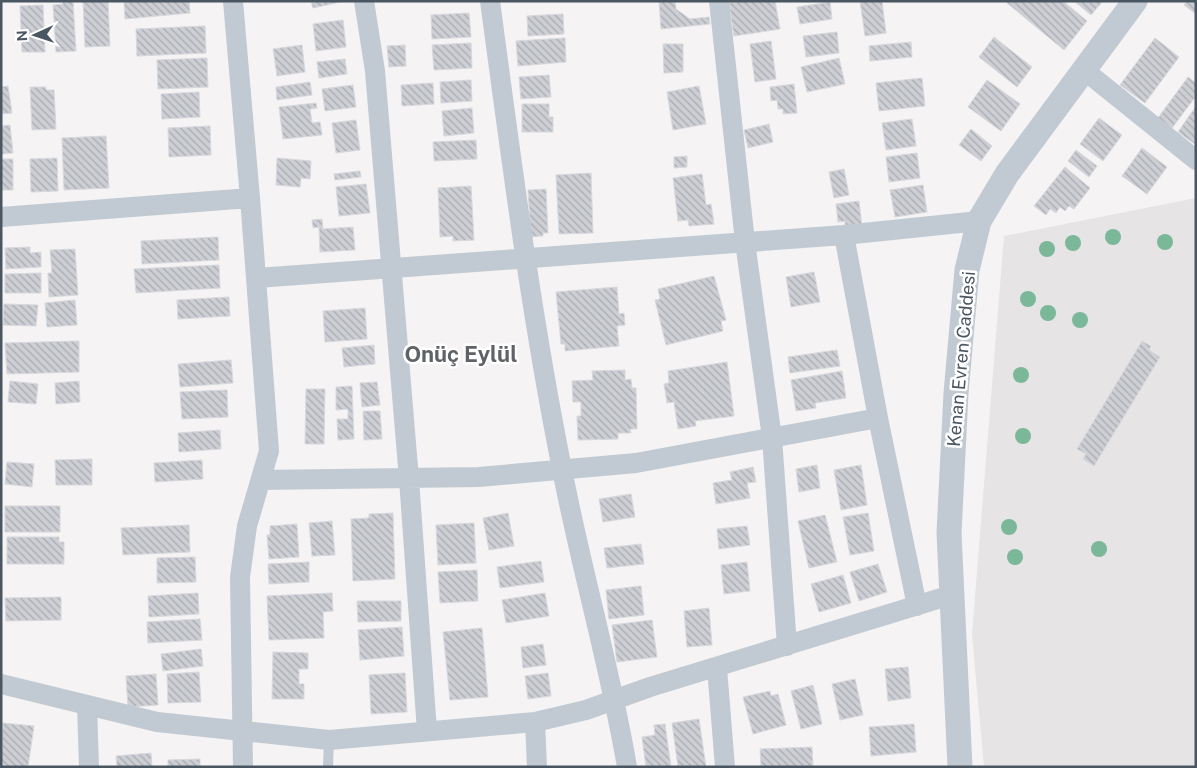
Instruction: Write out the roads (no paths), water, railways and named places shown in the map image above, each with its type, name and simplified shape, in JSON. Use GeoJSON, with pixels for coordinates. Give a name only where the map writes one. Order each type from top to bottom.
{"type":"FeatureCollection","features":[{"type":"Feature","properties":{"kind":"street"},"geometry":{"type":"LineString","coordinates":[[232,1],[257,278],[269,451],[246,526],[240,577],[243,767]]}},
{"type":"Feature","properties":{"kind":"street"},"geometry":{"type":"LineString","coordinates":[[364,1],[375,71],[409,479],[427,731]]}},
{"type":"Feature","properties":{"kind":"street"},"geometry":{"type":"LineString","coordinates":[[490,1],[525,258],[562,470],[614,700],[627,767]]}},
{"type":"Feature","properties":{"kind":"street"},"geometry":{"type":"LineString","coordinates":[[719,1],[745,242],[772,438],[787,646]]}},
{"type":"Feature","properties":{"kind":"street","name":"Kenan Evren Caddesi"},"geometry":{"type":"LineString","coordinates":[[960,767],[949,533],[956,393],[967,270],[979,221],[1007,174],[1135,1]]}},
{"type":"Feature","properties":{"kind":"street"},"geometry":{"type":"LineString","coordinates":[[1084,70],[1196,160]]}},
{"type":"Feature","properties":{"kind":"street"},"geometry":{"type":"LineString","coordinates":[[1,217],[250,198]]}},
{"type":"Feature","properties":{"kind":"street"},"geometry":{"type":"LineString","coordinates":[[257,278],[844,235],[979,221]]}},
{"type":"Feature","properties":{"kind":"street"},"geometry":{"type":"LineString","coordinates":[[844,235],[878,418],[917,606]]}},
{"type":"Feature","properties":{"kind":"street"},"geometry":{"type":"LineString","coordinates":[[261,480],[409,479],[562,470],[636,463],[878,418]]}},
{"type":"Feature","properties":{"kind":"street"},"geometry":{"type":"LineString","coordinates":[[1,684],[156,722],[329,740],[535,722],[586,710],[951,595]]}},
{"type":"Feature","properties":{"kind":"street"},"geometry":{"type":"LineString","coordinates":[[717,668],[725,767]]}},
{"type":"Feature","properties":{"kind":"street"},"geometry":{"type":"LineString","coordinates":[[87,705],[89,767]]}},
{"type":"Feature","properties":{"kind":"street"},"geometry":{"type":"LineString","coordinates":[[535,722],[537,767]]}},
{"type":"Feature","properties":{"kind":"lane"},"geometry":{"type":"LineString","coordinates":[[328,767],[329,740]]}},
{"type":"Feature","properties":{"kind":"district","name":"Onüç Eylül"},"geometry":{"type":"Point","coordinates":[461,354]}}]}
